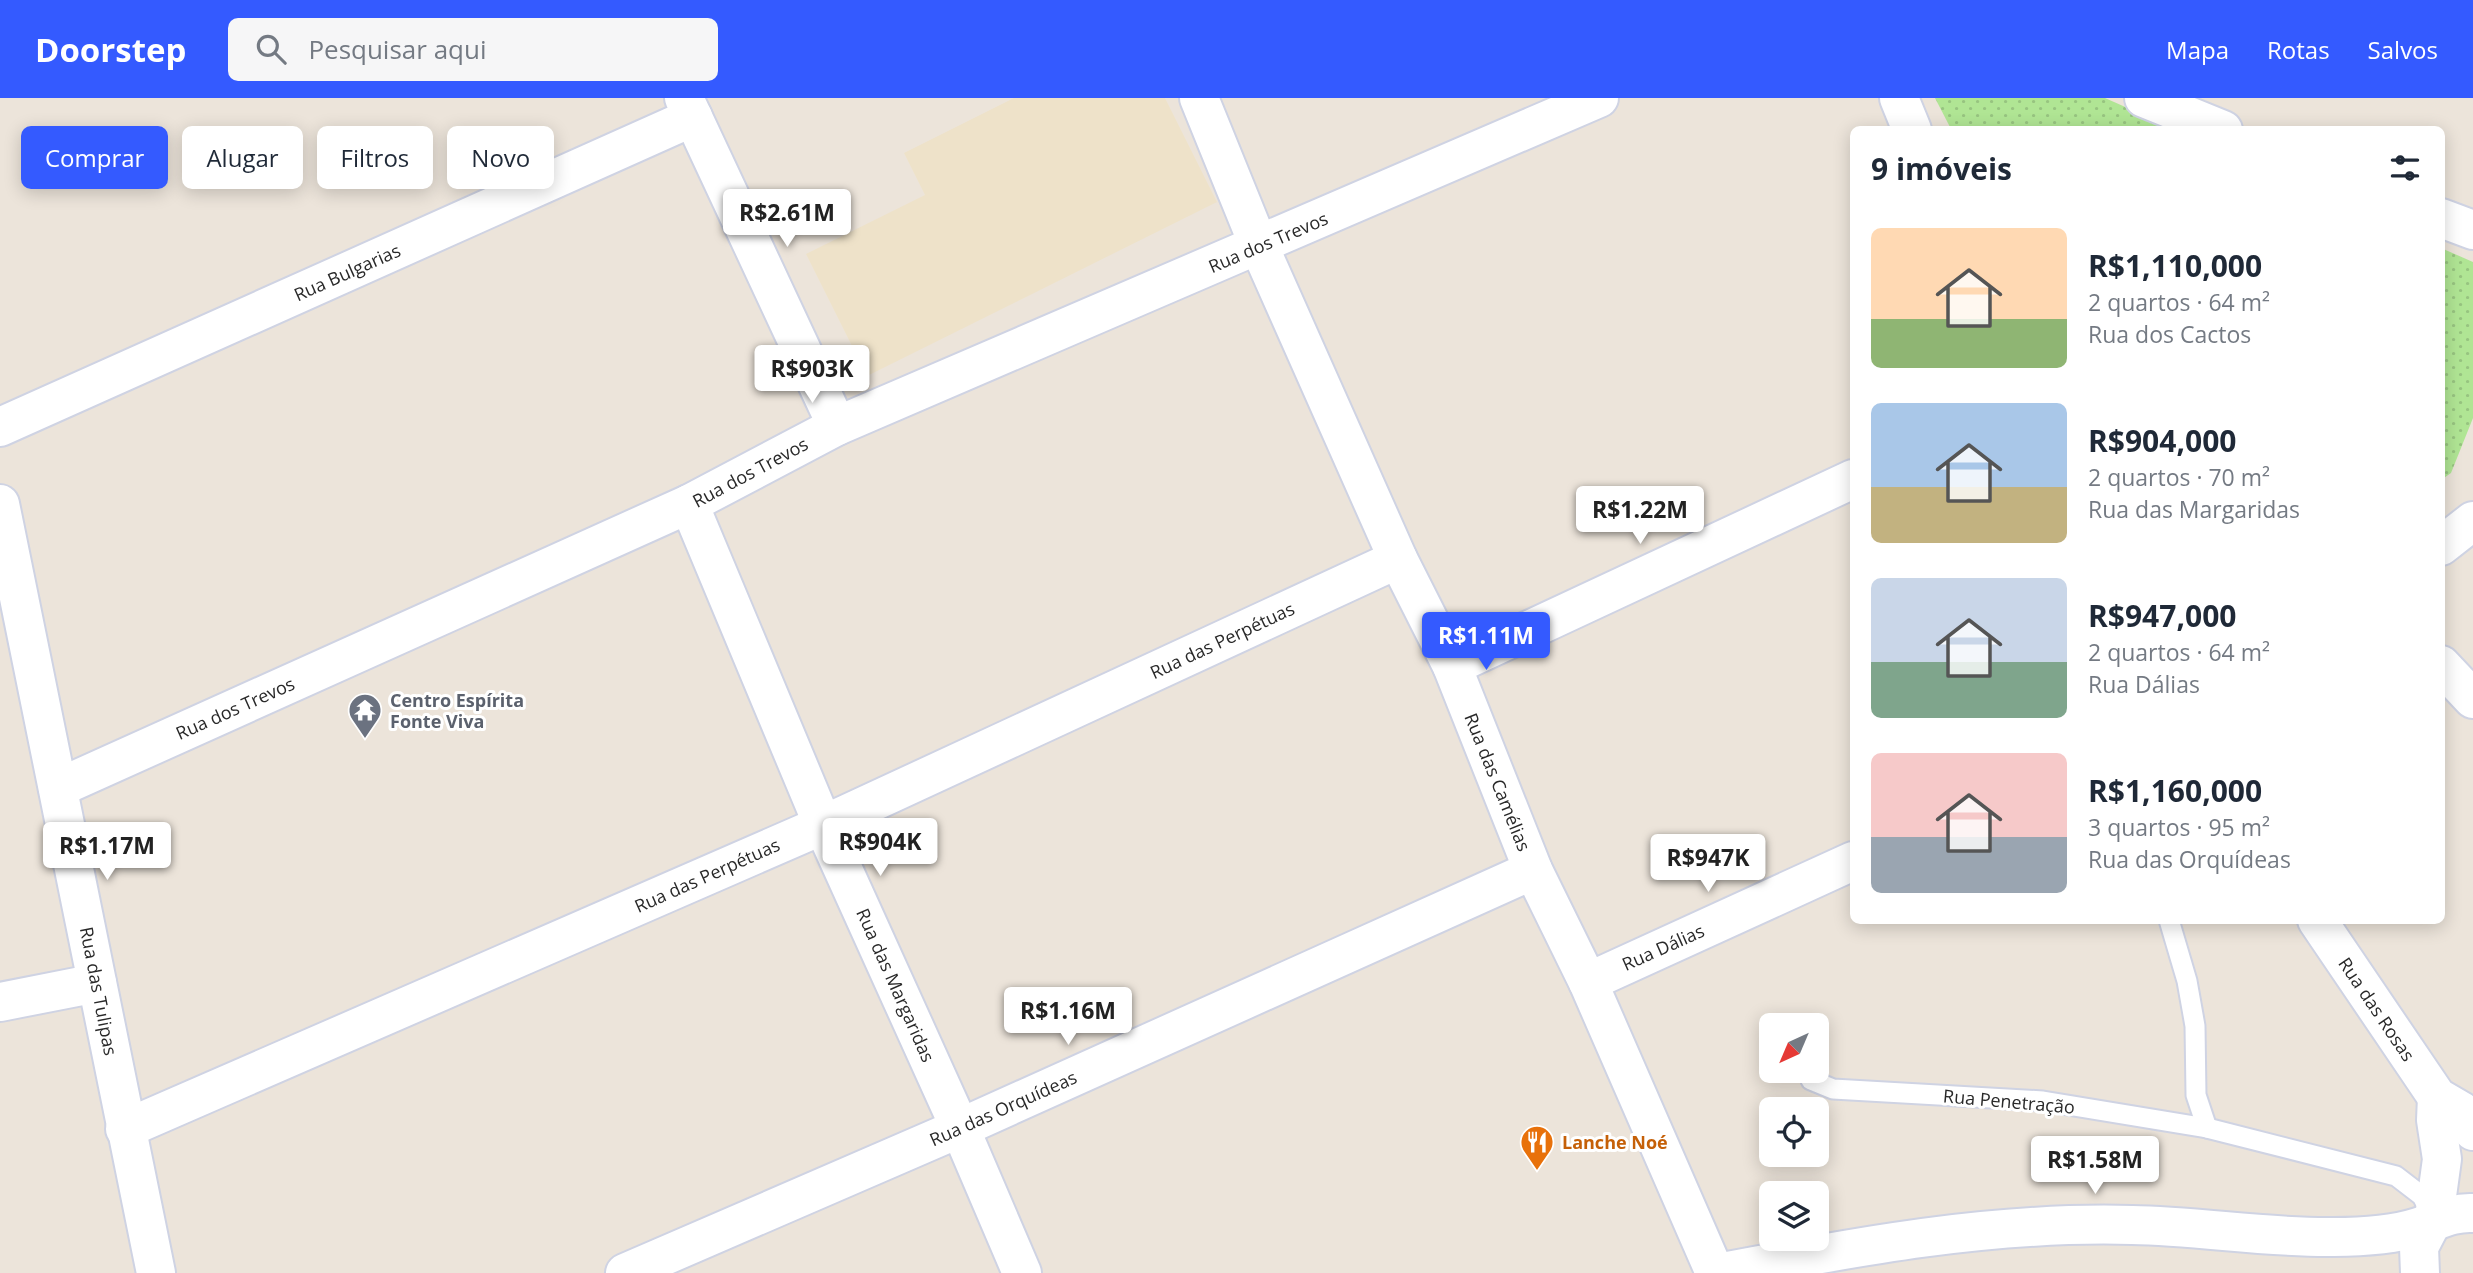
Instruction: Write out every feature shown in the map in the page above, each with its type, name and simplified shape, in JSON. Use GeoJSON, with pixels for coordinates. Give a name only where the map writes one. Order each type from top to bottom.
{"type":"FeatureCollection","features":[{"type":"Feature","properties":{"kind":"street","name":"Rua dos Trevos"},"geometry":{"type":"LineString","coordinates":[[58,788],[688,504],[837,426],[1599,98]]}},
{"type":"Feature","properties":{"kind":"street"},"geometry":{"type":"LineString","coordinates":[[1899,98],[1910,126]]}},
{"type":"Feature","properties":{"kind":"street"},"geometry":{"type":"LineString","coordinates":[[2144,98],[2213,126]]}},
{"type":"Feature","properties":{"kind":"street","name":"Rua das Camélias"},"geometry":{"type":"LineString","coordinates":[[1210,106],[1259,246],[1398,559],[1452,666],[1533,870],[1588,982],[1716,1273]]}},
{"type":"Feature","properties":{"kind":"street"},"geometry":{"type":"LineString","coordinates":[[689,108],[837,426]]}},
{"type":"Feature","properties":{"kind":"street","name":"Rua Bulgarias"},"geometry":{"type":"LineString","coordinates":[[0,427],[689,108]]}},
{"type":"Feature","properties":{"kind":"street"},"geometry":{"type":"LineString","coordinates":[[2445,220],[2473,230]]}},
{"type":"Feature","properties":{"kind":"street"},"geometry":{"type":"LineString","coordinates":[[1452,666],[1850,480]]}},
{"type":"Feature","properties":{"kind":"street","name":"Rua das Tulipas"},"geometry":{"type":"LineString","coordinates":[[0,504],[156,1273]]}},
{"type":"Feature","properties":{"kind":"street","name":"Rua das Margaridas"},"geometry":{"type":"LineString","coordinates":[[688,504],[823,825],[960,1128],[1022,1273]]}},
{"type":"Feature","properties":{"kind":"street"},"geometry":{"type":"LineString","coordinates":[[2445,542],[2473,521]]}},
{"type":"Feature","properties":{"kind":"street","name":"Rua das Perpétuas"},"geometry":{"type":"LineString","coordinates":[[125,1129],[823,825],[1398,559]]}},
{"type":"Feature","properties":{"kind":"street"},"geometry":{"type":"LineString","coordinates":[[2445,669],[2473,699]]}},
{"type":"Feature","properties":{"kind":"street","name":"Rua Dálias"},"geometry":{"type":"LineString","coordinates":[[1588,982],[1850,862]]}},
{"type":"Feature","properties":{"kind":"street","name":"Rua das Orquídeas"},"geometry":{"type":"LineString","coordinates":[[625,1273],[960,1128],[1533,870]]}},
{"type":"Feature","properties":{"kind":"street","name":"Rua das Rosas"},"geometry":{"type":"LineString","coordinates":[[2320,924],[2437,1097],[2461,1111],[2473,1131]]}},
{"type":"Feature","properties":{"kind":"street"},"geometry":{"type":"LineString","coordinates":[[0,1002],[97,983]]}},
{"type":"Feature","properties":{"kind":"street"},"geometry":{"type":"LineString","coordinates":[[2420,1273],[2419,1247],[2434,1218],[2442,1159],[2436,1120],[2437,1097]]}},
{"type":"Feature","properties":{"kind":"street"},"geometry":{"type":"LineString","coordinates":[[1716,1273],[1853,1247],[1993,1229],[2132,1225],[2305,1237],[2347,1237],[2418,1227],[2434,1218],[2452,1213],[2473,1213]]}},
{"type":"Feature","properties":{"kind":"lane"},"geometry":{"type":"LineString","coordinates":[[2170,924],[2187,981],[2195,1026],[2196,1095],[2207,1128]]}},
{"type":"Feature","properties":{"kind":"lane","name":"Rua Penetração"},"geometry":{"type":"LineString","coordinates":[[1818,1083],[1833,1089],[2043,1101],[2207,1128],[2396,1176],[2409,1183],[2422,1196],[2434,1218]]}},
{"type":"Feature","properties":{"kind":"shaded area"},"geometry":{"type":"Polygon","coordinates":[[[1014,98],[1165,98],[1217,202],[867,376],[806,254],[925,195],[904,153],[1014,98]]]}},
{"type":"Feature","properties":{"kind":"green space"},"geometry":{"type":"Polygon","coordinates":[[[1935,98],[2105,98],[2168,126],[1949,126],[1935,98]]]}},
{"type":"Feature","properties":{"kind":"green space"},"geometry":{"type":"Polygon","coordinates":[[[2445,250],[2473,262],[2473,418],[2451,473],[2445,477],[2445,250]]]}},
{"type":"Feature","properties":{"kind":"place","name":"Centro Espírita Fonte Viva"},"geometry":{"type":"Point","coordinates":[365,740]}},
{"type":"Feature","properties":{"kind":"place","name":"Lanche Noé"},"geometry":{"type":"Point","coordinates":[1537,1172]}}]}
